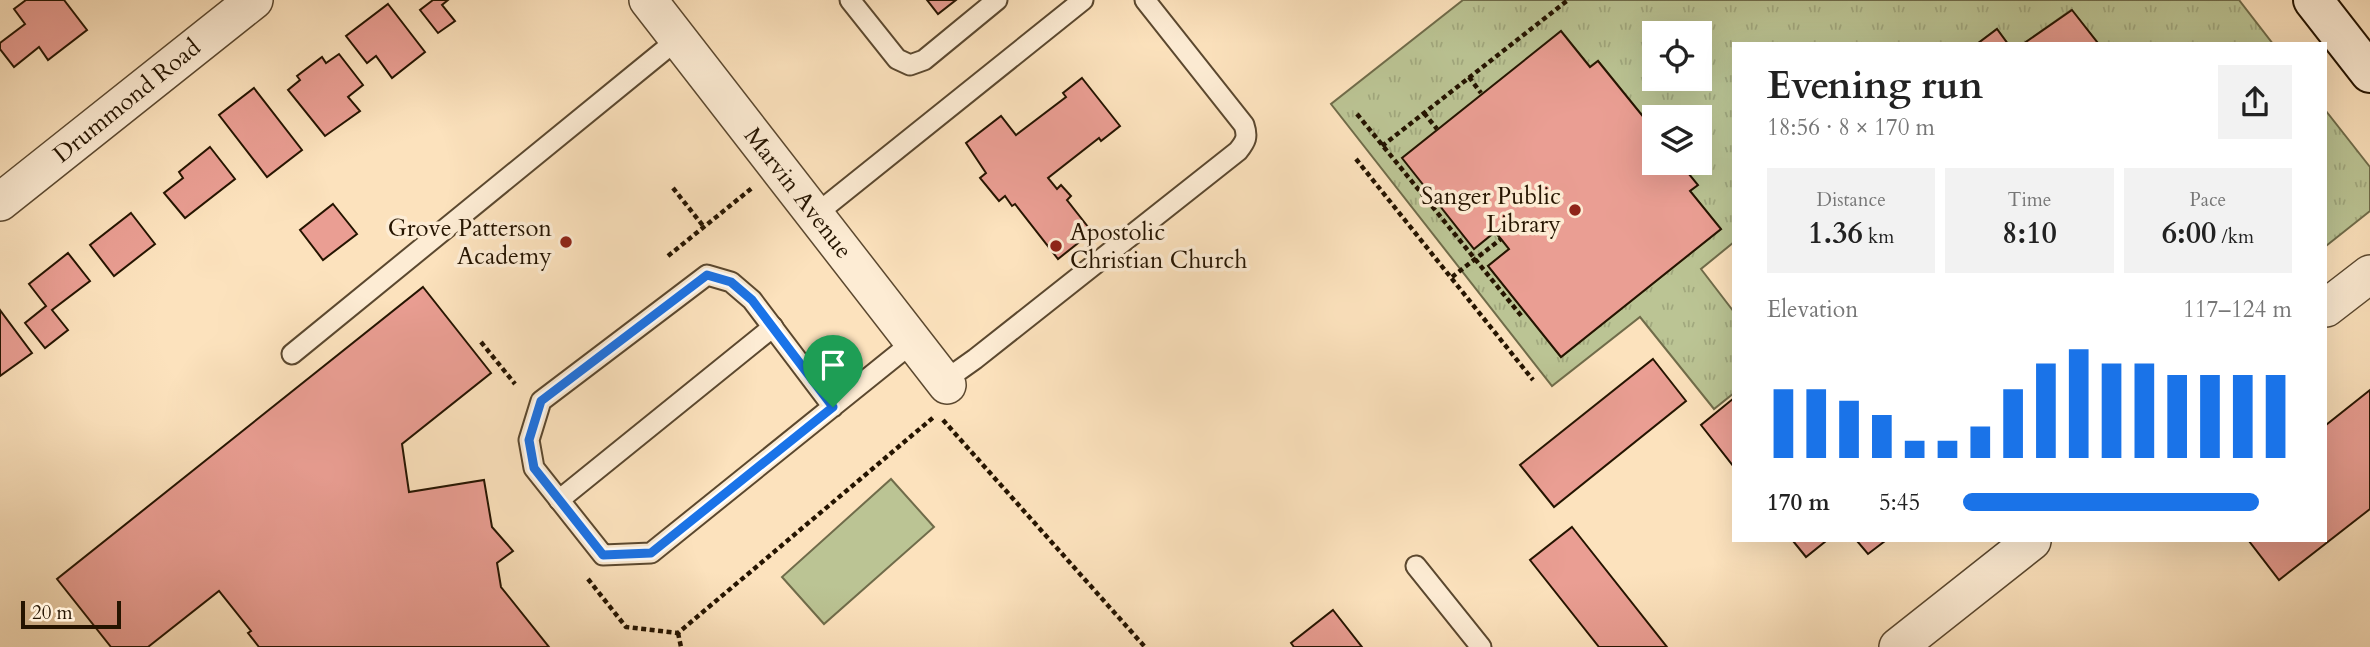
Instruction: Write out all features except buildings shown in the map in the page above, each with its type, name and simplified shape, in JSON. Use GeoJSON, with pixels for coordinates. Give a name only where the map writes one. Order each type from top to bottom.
{"type":"FeatureCollection","features":[{"type":"Feature","properties":{"kind":"main road"},"geometry":{"type":"LineString","coordinates":[[2313,0],[2370,73]]}},
{"type":"Feature","properties":{"kind":"street","name":"Drummond Road"},"geometry":{"type":"LineString","coordinates":[[0,202],[254,0]]}},
{"type":"Feature","properties":{"kind":"street","name":"Marvin Avenue"},"geometry":{"type":"LineString","coordinates":[[648,0],[945,383]]}},
{"type":"Feature","properties":{"kind":"street"},"geometry":{"type":"LineString","coordinates":[[2327,307],[2370,274]]}},
{"type":"Feature","properties":{"kind":"street"},"geometry":{"type":"LineString","coordinates":[[1898,647],[2031,542]]}},
{"type":"Feature","properties":{"kind":"lane"},"geometry":{"type":"LineString","coordinates":[[850,0],[897,59],[910,65],[924,60],[997,0]]}},
{"type":"Feature","properties":{"kind":"lane"},"geometry":{"type":"LineString","coordinates":[[815,215],[1083,0]]}},
{"type":"Feature","properties":{"kind":"lane"},"geometry":{"type":"LineString","coordinates":[[945,383],[1238,151],[1245,142],[1247,135],[1244,125],[1145,0]]}},
{"type":"Feature","properties":{"kind":"lane"},"geometry":{"type":"LineString","coordinates":[[292,354],[678,39]]}},
{"type":"Feature","properties":{"kind":"lane"},"geometry":{"type":"LineString","coordinates":[[833,407],[752,300],[731,282],[707,275],[541,401],[529,440],[534,468],[603,555],[651,553],[833,407],[914,342]]}},
{"type":"Feature","properties":{"kind":"lane"},"geometry":{"type":"LineString","coordinates":[[559,500],[773,327]]}},
{"type":"Feature","properties":{"kind":"lane"},"geometry":{"type":"LineString","coordinates":[[1416,566],[1480,647]]}},
{"type":"Feature","properties":{"kind":"path"},"geometry":{"type":"LineString","coordinates":[[1382,146],[1568,0]]}},
{"type":"Feature","properties":{"kind":"path"},"geometry":{"type":"LineString","coordinates":[[1469,77],[1481,93]]}},
{"type":"Feature","properties":{"kind":"path"},"geometry":{"type":"LineString","coordinates":[[1424,113],[1437,129]]}},
{"type":"Feature","properties":{"kind":"path"},"geometry":{"type":"LineString","coordinates":[[1357,114],[1523,318]]}},
{"type":"Feature","properties":{"kind":"path"},"geometry":{"type":"LineString","coordinates":[[1356,159],[1533,380]]}},
{"type":"Feature","properties":{"kind":"path"},"geometry":{"type":"LineString","coordinates":[[668,256],[754,186]]}},
{"type":"Feature","properties":{"kind":"path"},"geometry":{"type":"LineString","coordinates":[[673,188],[704,227]]}},
{"type":"Feature","properties":{"kind":"path"},"geometry":{"type":"LineString","coordinates":[[1452,277],[1501,239]]}},
{"type":"Feature","properties":{"kind":"path"},"geometry":{"type":"LineString","coordinates":[[481,342],[515,384]]}},
{"type":"Feature","properties":{"kind":"path"},"geometry":{"type":"LineString","coordinates":[[585,575],[626,627],[678,633],[937,414],[1145,647]]}},
{"type":"Feature","properties":{"kind":"path"},"geometry":{"type":"LineString","coordinates":[[678,633],[681,647]]}},
{"type":"Feature","properties":{"kind":"green space"},"geometry":{"type":"Polygon","coordinates":[[[1463,0],[2239,0],[2271,42],[2097,42],[2071,10],[2026,42],[2007,42],[1997,29],[1980,42],[1732,42],[1732,244],[1701,269],[1732,309],[1732,395],[1714,409],[1640,317],[1552,386],[1331,104],[1463,0]],[[1561,32],[1495,232],[1509,249],[1488,266],[1561,357],[1721,229],[1690,191],[1697,185],[1689,175],[1712,175],[1712,105],[1642,105],[1642,115],[1598,61],[1590,67],[1561,32]]]}},
{"type":"Feature","properties":{"kind":"green space"},"geometry":{"type":"Polygon","coordinates":[[[2327,112],[2370,167],[2370,211],[2327,245],[2327,112]]]}},
{"type":"Feature","properties":{"kind":"green space"},"geometry":{"type":"Polygon","coordinates":[[[891,479],[934,527],[824,624],[782,577],[891,479]]]}},
{"type":"Feature","properties":{"kind":"place","name":"Sanger Public Library"},"geometry":{"type":"Point","coordinates":[1575,210]}},
{"type":"Feature","properties":{"kind":"place","name":"Grove Patterson Academy"},"geometry":{"type":"Point","coordinates":[566,242]}},
{"type":"Feature","properties":{"kind":"place","name":"Apostolic Christian Church"},"geometry":{"type":"Point","coordinates":[1056,246]}},
{"type":"Feature","properties":{"kind":"route"},"geometry":{"type":"LineString","coordinates":[[707,275],[731,282],[752,300],[833,407],[651,553],[603,555],[534,468],[529,440],[541,401],[707,275]]}}]}
